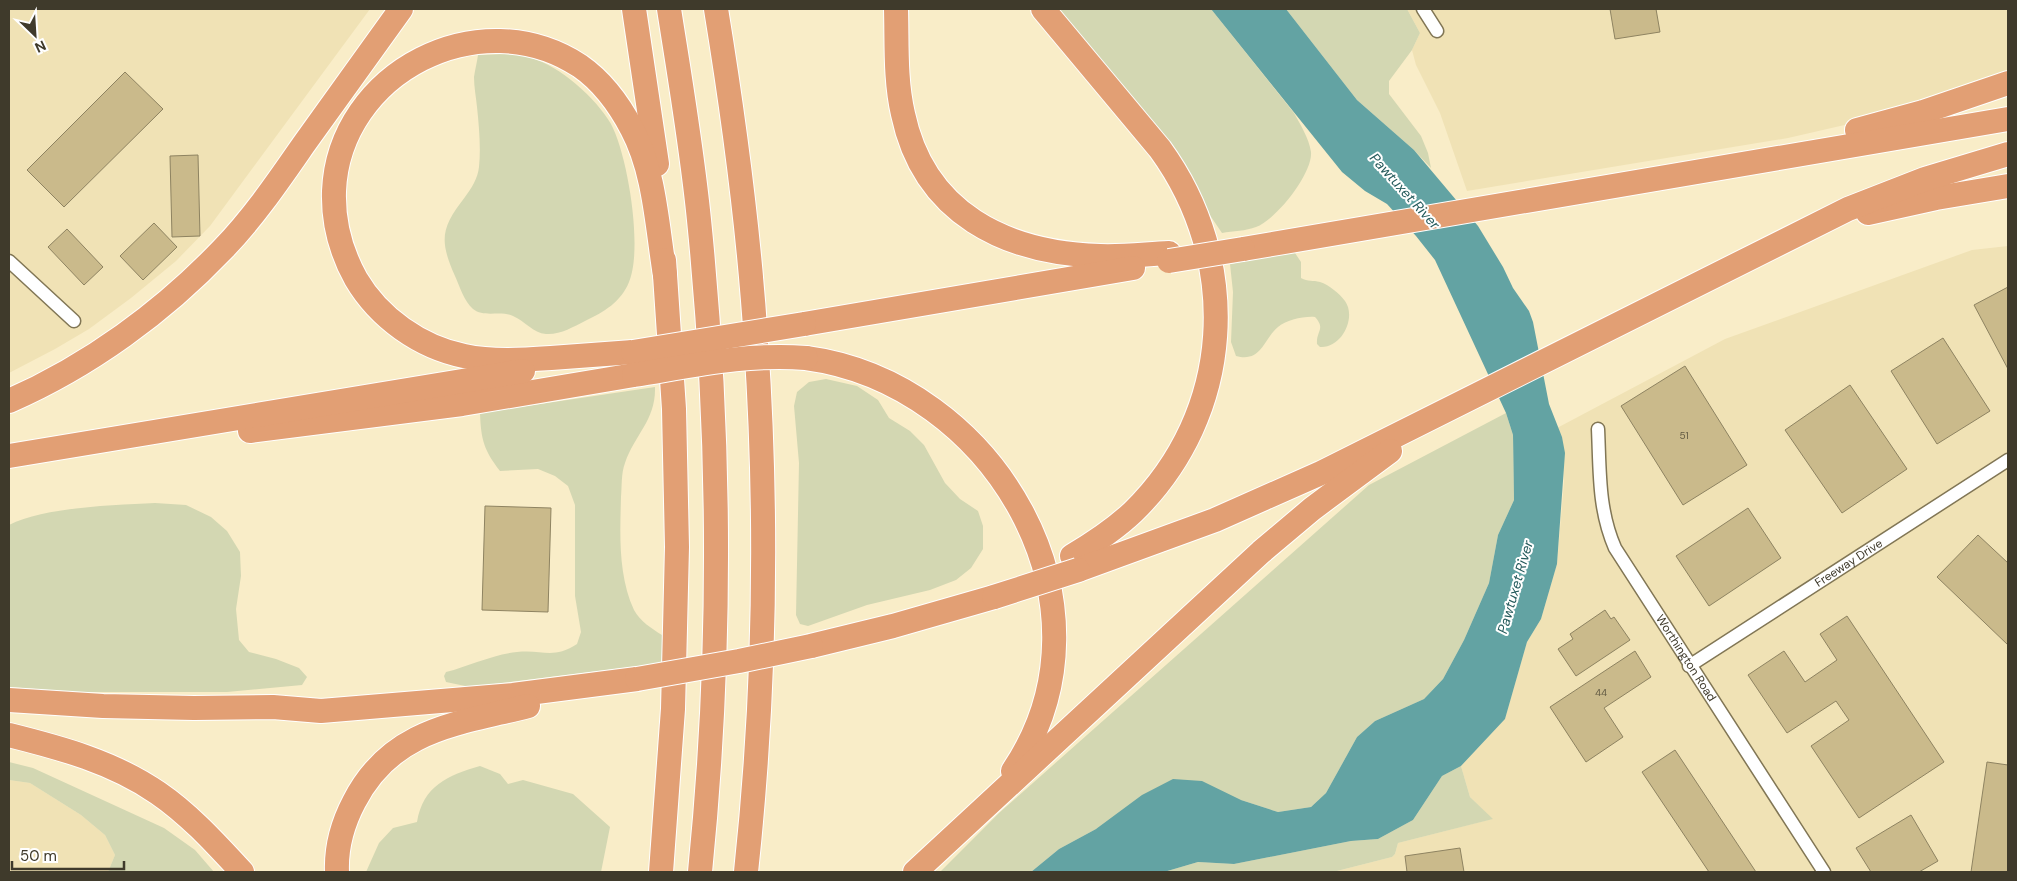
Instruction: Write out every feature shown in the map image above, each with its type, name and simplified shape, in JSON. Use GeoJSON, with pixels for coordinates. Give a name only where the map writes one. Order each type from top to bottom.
{"type":"FeatureCollection","features":[{"type":"Feature","properties":{"kind":"highway"},"geometry":{"type":"LineString","coordinates":[[9,401],[73,368],[126,333],[166,302],[224,248],[269,194],[401,9]]}},
{"type":"Feature","properties":{"kind":"highway"},"geometry":{"type":"LineString","coordinates":[[634,9],[656,156],[674,410],[677,556],[673,718],[661,868]]}},
{"type":"Feature","properties":{"kind":"highway"},"geometry":{"type":"LineString","coordinates":[[669,9],[696,193],[714,414],[717,549],[715,657],[710,766],[700,872]]}},
{"type":"Feature","properties":{"kind":"highway"},"geometry":{"type":"LineString","coordinates":[[716,9],[734,123],[747,230],[761,421],[762,643],[757,752],[746,872]]}},
{"type":"Feature","properties":{"kind":"highway"},"geometry":{"type":"LineString","coordinates":[[896,9],[899,87],[905,124],[923,169],[953,206],[973,222],[996,234],[1018,243],[1045,250],[1103,256],[1169,257]]}},
{"type":"Feature","properties":{"kind":"highway"},"geometry":{"type":"LineString","coordinates":[[1043,9],[1160,149],[1190,198],[1205,240],[1212,269],[1216,310],[1214,354],[1208,382],[1194,424],[1180,452],[1153,490],[1132,513],[1108,532],[1075,563]]}},
{"type":"Feature","properties":{"kind":"highway"},"geometry":{"type":"LineString","coordinates":[[665,275],[649,177],[645,160],[633,130],[615,100],[599,82],[580,66],[555,52],[527,44],[496,40],[465,43],[434,51],[405,66],[381,85],[351,124],[340,152],[335,179],[334,210],[338,236],[348,264],[358,283],[372,301],[398,325],[418,338],[440,349],[478,358],[634,364],[781,356],[806,358],[845,365],[880,378],[906,391],[939,413],[969,439],[994,467],[1020,509],[1035,539],[1046,574],[1051,602],[1053,634],[1050,679],[1040,720],[1029,744],[1007,781],[984,808]]}},
{"type":"Feature","properties":{"kind":"highway"},"geometry":{"type":"LineString","coordinates":[[1643,181],[1893,121],[2008,83]]}},
{"type":"Feature","properties":{"kind":"highway"},"geometry":{"type":"LineString","coordinates":[[9,458],[634,364],[804,324],[1169,257],[1243,249],[2008,119]]}},
{"type":"Feature","properties":{"kind":"highway"},"geometry":{"type":"LineString","coordinates":[[9,700],[103,706],[273,707],[321,710],[443,702],[513,696],[637,679],[739,661],[893,626],[994,597],[1075,563],[1169,538],[1270,496],[1458,405],[1848,208],[1899,188],[2008,154]]}},
{"type":"Feature","properties":{"kind":"highway"},"geometry":{"type":"LineString","coordinates":[[1796,233],[1902,206],[2008,186]]}},
{"type":"Feature","properties":{"kind":"highway"},"geometry":{"type":"LineString","coordinates":[[915,872],[1286,530],[1343,486],[1458,405]]}},
{"type":"Feature","properties":{"kind":"highway"},"geometry":{"type":"LineString","coordinates":[[338,872],[341,837],[358,794],[377,766],[401,746],[442,728],[637,679]]}},
{"type":"Feature","properties":{"kind":"highway"},"geometry":{"type":"LineString","coordinates":[[9,735],[88,757],[137,780],[179,810],[242,872]]}},
{"type":"Feature","properties":{"kind":"street"},"geometry":{"type":"LineString","coordinates":[[1423,9],[1437,32]]}},
{"type":"Feature","properties":{"kind":"street"},"geometry":{"type":"LineString","coordinates":[[9,260],[74,321]]}},
{"type":"Feature","properties":{"kind":"street","name":"Worthington Road"},"geometry":{"type":"LineString","coordinates":[[1598,429],[1602,508],[1610,536],[1622,561],[1824,872]]}},
{"type":"Feature","properties":{"kind":"street","name":"Freeway Drive"},"geometry":{"type":"LineString","coordinates":[[1689,666],[2008,460]]}},
{"type":"Feature","properties":{"kind":"shaded area"},"geometry":{"type":"Polygon","coordinates":[[[9,9],[370,9],[210,226],[176,261],[89,329],[9,373],[9,9]]]}},
{"type":"Feature","properties":{"kind":"shaded area"},"geometry":{"type":"Polygon","coordinates":[[[1407,9],[2008,9],[2008,73],[1875,118],[1788,138],[1467,191],[1440,113],[1416,65],[1412,50],[1420,33],[1407,9]]]}},
{"type":"Feature","properties":{"kind":"shaded area"},"geometry":{"type":"Polygon","coordinates":[[[2008,246],[2008,872],[1333,872],[1392,857],[1395,854],[1398,843],[1492,819],[1470,797],[1461,766],[1505,719],[1527,642],[1541,619],[1557,564],[1564,482],[1562,437],[1557,428],[1725,339],[1972,250],[2008,246]]]}},
{"type":"Feature","properties":{"kind":"shaded area"},"geometry":{"type":"Polygon","coordinates":[[[9,780],[30,783],[81,815],[105,835],[115,855],[108,872],[9,872],[9,780]]]}},
{"type":"Feature","properties":{"kind":"green space"},"geometry":{"type":"Polygon","coordinates":[[[1058,9],[1211,9],[1294,113],[1304,131],[1311,152],[1310,161],[1300,183],[1283,206],[1264,223],[1256,227],[1222,233],[1058,9]]]}},
{"type":"Feature","properties":{"kind":"green space"},"geometry":{"type":"Polygon","coordinates":[[[1286,9],[1407,9],[1420,33],[1412,50],[1389,81],[1389,94],[1421,136],[1428,153],[1431,168],[1414,150],[1357,100],[1286,9]]]}},
{"type":"Feature","properties":{"kind":"green space"},"geometry":{"type":"Polygon","coordinates":[[[505,54],[525,56],[542,62],[554,68],[587,94],[611,124],[628,179],[634,226],[634,248],[633,267],[626,289],[617,301],[605,310],[571,328],[556,333],[541,333],[508,314],[477,312],[462,294],[446,253],[445,235],[447,226],[476,179],[480,160],[474,77],[478,55],[505,54]]]}},
{"type":"Feature","properties":{"kind":"green space"},"geometry":{"type":"Polygon","coordinates":[[[1295,253],[1301,262],[1301,278],[1327,285],[1345,301],[1349,316],[1345,331],[1334,343],[1320,347],[1317,344],[1317,340],[1320,324],[1315,317],[1295,319],[1278,327],[1257,353],[1245,357],[1236,356],[1231,342],[1233,292],[1230,264],[1295,253]]]}},
{"type":"Feature","properties":{"kind":"green space"},"geometry":{"type":"Polygon","coordinates":[[[826,379],[857,386],[878,400],[889,418],[910,431],[924,445],[945,483],[960,499],[978,511],[983,526],[983,549],[971,568],[956,580],[930,590],[867,605],[808,626],[800,624],[796,615],[799,463],[794,406],[797,392],[809,382],[826,379]]]}},
{"type":"Feature","properties":{"kind":"green space"},"geometry":{"type":"Polygon","coordinates":[[[655,387],[649,418],[629,453],[624,467],[622,476],[620,540],[625,583],[629,597],[634,610],[640,618],[662,635],[663,663],[470,687],[446,682],[444,676],[446,672],[499,655],[526,651],[561,652],[577,644],[581,632],[575,596],[575,505],[568,486],[555,476],[538,469],[500,471],[484,444],[480,413],[655,387]]]}},
{"type":"Feature","properties":{"kind":"green space"},"geometry":{"type":"Polygon","coordinates":[[[1506,413],[1513,435],[1514,500],[1498,535],[1489,583],[1464,640],[1443,679],[1424,699],[1375,721],[1357,737],[1326,793],[1311,807],[1278,812],[1241,800],[1096,829],[1059,849],[1031,872],[940,872],[999,813],[1369,485],[1506,413]]]}},
{"type":"Feature","properties":{"kind":"green space"},"geometry":{"type":"Polygon","coordinates":[[[155,503],[186,505],[211,517],[227,531],[240,552],[241,576],[236,609],[239,640],[249,652],[276,659],[299,668],[307,677],[302,685],[227,692],[76,692],[9,687],[9,525],[41,514],[60,511],[100,506],[155,503]]]}},
{"type":"Feature","properties":{"kind":"green space"},"geometry":{"type":"Polygon","coordinates":[[[9,762],[33,768],[164,828],[195,850],[214,872],[108,872],[115,855],[105,835],[81,815],[30,783],[9,780],[9,762]]]}},
{"type":"Feature","properties":{"kind":"green space"},"geometry":{"type":"Polygon","coordinates":[[[480,766],[500,774],[508,784],[523,780],[573,794],[610,827],[601,872],[366,872],[379,843],[393,828],[417,822],[420,810],[431,791],[448,778],[480,766]]]}},
{"type":"Feature","properties":{"kind":"green space"},"geometry":{"type":"Polygon","coordinates":[[[1461,766],[1470,797],[1493,819],[1398,843],[1395,854],[1392,857],[1333,872],[1164,872],[1198,862],[1234,864],[1351,841],[1378,839],[1413,820],[1442,776],[1461,766]]]}},
{"type":"Feature","properties":{"kind":"water","name":"Pawtuxet River"},"geometry":{"type":"Polygon","coordinates":[[[1211,9],[1286,9],[1357,100],[1414,150],[1478,226],[1503,267],[1513,288],[1529,311],[1533,322],[1549,404],[1562,437],[1565,453],[1557,564],[1541,619],[1527,642],[1505,719],[1461,766],[1442,776],[1413,820],[1378,839],[1351,841],[1234,864],[1198,862],[1164,872],[1031,872],[1059,849],[1096,829],[1142,795],[1173,779],[1202,781],[1241,800],[1278,812],[1311,807],[1326,793],[1357,737],[1375,721],[1424,699],[1443,679],[1464,640],[1489,583],[1498,535],[1514,500],[1513,435],[1506,413],[1435,260],[1387,204],[1365,191],[1342,172],[1211,9]]]}},
{"type":"Feature","properties":{"kind":"building"},"geometry":{"type":"Polygon","coordinates":[[[1610,9],[1656,9],[1660,32],[1615,39],[1610,9]]]}},
{"type":"Feature","properties":{"kind":"building"},"geometry":{"type":"Polygon","coordinates":[[[125,72],[163,109],[64,207],[27,170],[125,72]]]}},
{"type":"Feature","properties":{"kind":"building"},"geometry":{"type":"Polygon","coordinates":[[[198,155],[200,236],[172,237],[170,156],[198,155]]]}},
{"type":"Feature","properties":{"kind":"building"},"geometry":{"type":"Polygon","coordinates":[[[154,223],[177,247],[143,280],[120,256],[154,223]]]}},
{"type":"Feature","properties":{"kind":"building"},"geometry":{"type":"Polygon","coordinates":[[[67,229],[103,267],[84,285],[48,247],[67,229]]]}},
{"type":"Feature","properties":{"kind":"building"},"geometry":{"type":"Polygon","coordinates":[[[2008,287],[2008,369],[1974,305],[2008,287]]]}},
{"type":"Feature","properties":{"kind":"building"},"geometry":{"type":"Polygon","coordinates":[[[1943,338],[1990,411],[1937,444],[1891,371],[1943,338]]]}},
{"type":"Feature","properties":{"kind":"building"},"geometry":{"type":"Polygon","coordinates":[[[1685,366],[1747,465],[1683,505],[1621,406],[1685,366]]]}},
{"type":"Feature","properties":{"kind":"building"},"geometry":{"type":"Polygon","coordinates":[[[1850,385],[1907,469],[1842,513],[1785,430],[1850,385]]]}},
{"type":"Feature","properties":{"kind":"building"},"geometry":{"type":"Polygon","coordinates":[[[485,506],[551,508],[548,612],[482,610],[485,506]]]}},
{"type":"Feature","properties":{"kind":"building"},"geometry":{"type":"Polygon","coordinates":[[[1748,508],[1781,558],[1709,606],[1676,556],[1748,508]]]}},
{"type":"Feature","properties":{"kind":"building"},"geometry":{"type":"Polygon","coordinates":[[[1978,535],[2008,563],[2008,645],[1937,577],[1978,535]]]}},
{"type":"Feature","properties":{"kind":"building"},"geometry":{"type":"Polygon","coordinates":[[[1605,610],[1611,619],[1614,617],[1630,640],[1576,676],[1558,649],[1573,639],[1570,634],[1605,610]]]}},
{"type":"Feature","properties":{"kind":"building"},"geometry":{"type":"Polygon","coordinates":[[[1847,616],[1944,762],[1859,818],[1811,746],[1849,720],[1836,701],[1787,733],[1748,675],[1784,651],[1805,682],[1837,660],[1820,634],[1847,616]]]}},
{"type":"Feature","properties":{"kind":"building"},"geometry":{"type":"Polygon","coordinates":[[[1635,651],[1651,677],[1604,708],[1623,737],[1586,762],[1550,707],[1635,651]]]}},
{"type":"Feature","properties":{"kind":"building"},"geometry":{"type":"Polygon","coordinates":[[[1675,750],[1756,872],[1709,872],[1642,772],[1675,750]]]}},
{"type":"Feature","properties":{"kind":"building"},"geometry":{"type":"Polygon","coordinates":[[[1987,762],[2008,765],[2008,872],[1971,872],[1987,762]]]}},
{"type":"Feature","properties":{"kind":"building"},"geometry":{"type":"Polygon","coordinates":[[[1911,815],[1938,861],[1919,872],[1871,872],[1856,848],[1911,815]]]}},
{"type":"Feature","properties":{"kind":"building"},"geometry":{"type":"Polygon","coordinates":[[[1460,848],[1464,872],[1407,872],[1405,856],[1460,848]]]}}]}
